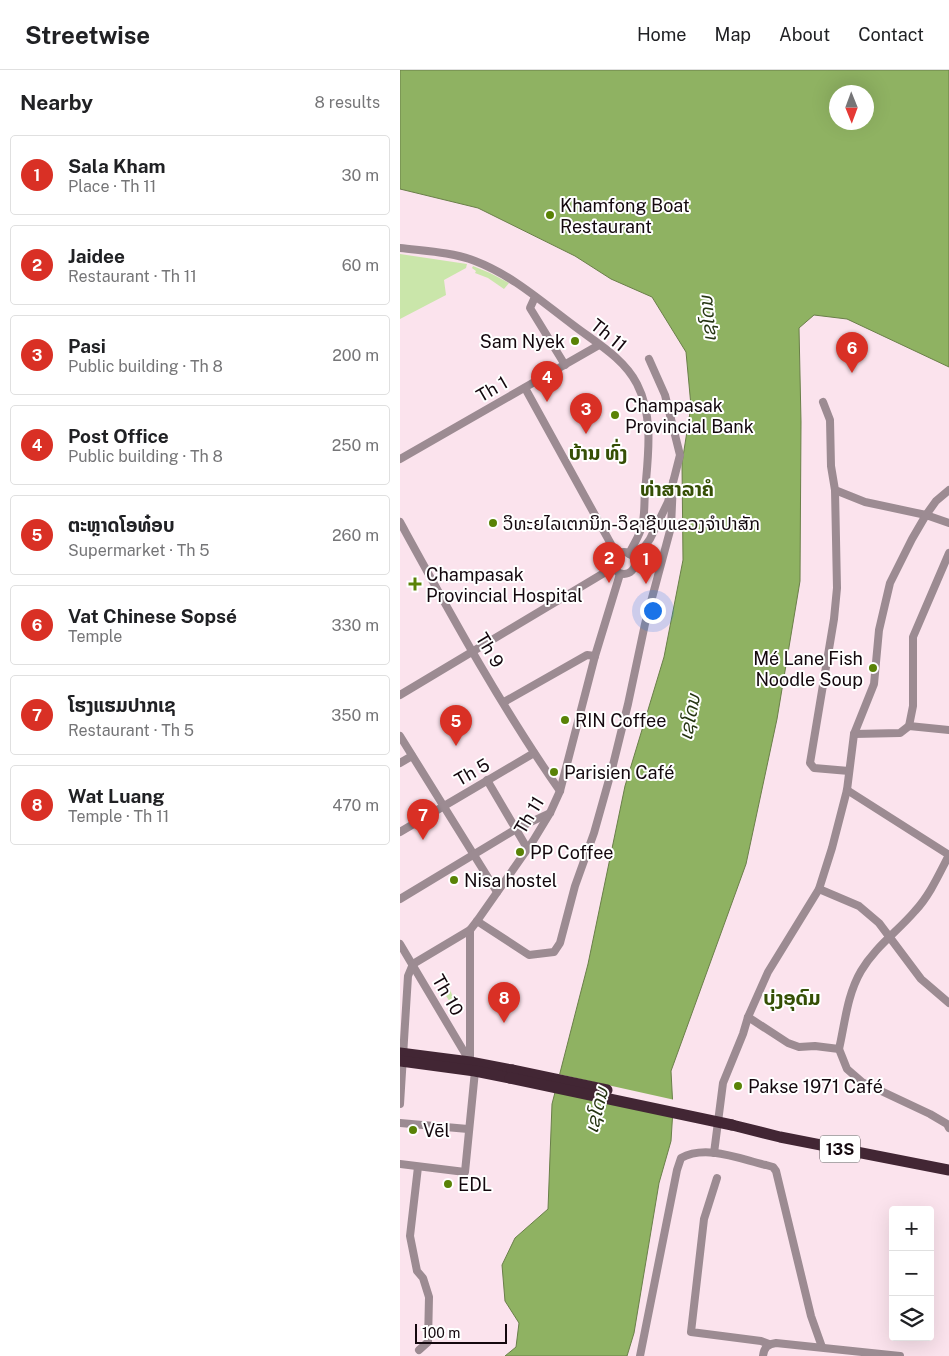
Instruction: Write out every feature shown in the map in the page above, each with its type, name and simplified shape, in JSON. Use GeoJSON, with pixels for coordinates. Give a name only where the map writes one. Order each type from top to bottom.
{"type":"FeatureCollection","features":[{"type":"Feature","properties":{"kind":"highway","name":"13S"},"geometry":{"type":"LineString","coordinates":[[402,1057],[472,1066],[732,1122],[949,1165]]}},
{"type":"Feature","properties":{"kind":"street","name":"Th 11"},"geometry":{"type":"LineString","coordinates":[[400,248],[473,260],[499,272],[599,344],[628,369],[644,399],[648,417],[642,526],[632,557]]}},
{"type":"Feature","properties":{"kind":"street"},"geometry":{"type":"LineString","coordinates":[[535,297],[530,308],[564,365]]}},
{"type":"Feature","properties":{"kind":"street","name":"Th 1"},"geometry":{"type":"LineString","coordinates":[[400,459],[599,344]]}},
{"type":"Feature","properties":{"kind":"street"},"geometry":{"type":"LineString","coordinates":[[632,557],[650,539],[661,517],[668,502],[680,455],[665,395],[649,359]]}},
{"type":"Feature","properties":{"kind":"street"},"geometry":{"type":"LineString","coordinates":[[525,388],[617,555]]}},
{"type":"Feature","properties":{"kind":"street"},"geometry":{"type":"LineString","coordinates":[[823,402],[830,420],[831,466],[835,490],[837,588],[834,620],[810,763],[814,768],[849,771]]}},
{"type":"Feature","properties":{"kind":"street"},"geometry":{"type":"LineString","coordinates":[[478,922],[529,955],[554,952],[560,943],[575,886],[594,833],[628,704],[645,624],[671,527],[673,482]]}},
{"type":"Feature","properties":{"kind":"street"},"geometry":{"type":"LineString","coordinates":[[835,490],[865,502],[926,515],[949,523]]}},
{"type":"Feature","properties":{"kind":"street"},"geometry":{"type":"LineString","coordinates":[[714,1153],[723,1083],[748,1017],[768,972],[818,889],[832,848],[847,790],[854,734],[874,684],[879,630],[890,583],[926,515],[936,501],[949,490]]}},
{"type":"Feature","properties":{"kind":"street","name":"Th 9"},"geometry":{"type":"LineString","coordinates":[[400,522],[473,651],[534,753],[560,791]]}},
{"type":"Feature","properties":{"kind":"street"},"geometry":{"type":"LineString","coordinates":[[622,552],[632,557],[635,564],[632,571],[628,574],[620,574],[614,567],[613,561],[617,555],[622,552]]}},
{"type":"Feature","properties":{"kind":"street"},"geometry":{"type":"LineString","coordinates":[[854,734],[900,733],[909,726],[913,706],[913,637],[949,554]]}},
{"type":"Feature","properties":{"kind":"street"},"geometry":{"type":"LineString","coordinates":[[400,694],[614,567]]}},
{"type":"Feature","properties":{"kind":"street","name":"Th 11"},"geometry":{"type":"LineString","coordinates":[[413,964],[470,930],[478,922],[550,813],[560,791],[595,656],[620,574]]}},
{"type":"Feature","properties":{"kind":"street"},"geometry":{"type":"LineString","coordinates":[[504,702],[587,655],[595,656]]}},
{"type":"Feature","properties":{"kind":"street"},"geometry":{"type":"LineString","coordinates":[[909,726],[949,729]]}},
{"type":"Feature","properties":{"kind":"street"},"geometry":{"type":"LineString","coordinates":[[400,736],[497,892]]}},
{"type":"Feature","properties":{"kind":"street","name":"Th 5"},"geometry":{"type":"LineString","coordinates":[[400,832],[534,753]]}},
{"type":"Feature","properties":{"kind":"street"},"geometry":{"type":"LineString","coordinates":[[400,762],[412,756]]}},
{"type":"Feature","properties":{"kind":"street"},"geometry":{"type":"LineString","coordinates":[[487,780],[527,848]]}},
{"type":"Feature","properties":{"kind":"street"},"geometry":{"type":"LineString","coordinates":[[847,790],[949,855],[925,899],[915,912],[871,956],[854,985],[839,1049],[847,1069],[862,1082],[913,1105],[947,1124],[949,1128]]}},
{"type":"Feature","properties":{"kind":"street"},"geometry":{"type":"LineString","coordinates":[[400,899],[475,856],[516,829],[550,813]]}},
{"type":"Feature","properties":{"kind":"street"},"geometry":{"type":"LineString","coordinates":[[818,889],[859,906],[879,923],[921,979],[949,1003]]}},
{"type":"Feature","properties":{"kind":"street"},"geometry":{"type":"LineString","coordinates":[[400,1164],[465,1172],[472,1066],[470,930]]}},
{"type":"Feature","properties":{"kind":"street","name":"Th 10"},"geometry":{"type":"LineString","coordinates":[[400,944],[472,1066]]}},
{"type":"Feature","properties":{"kind":"street"},"geometry":{"type":"LineString","coordinates":[[400,1104],[404,976],[413,964]]}},
{"type":"Feature","properties":{"kind":"street"},"geometry":{"type":"LineString","coordinates":[[748,1017],[788,1043],[799,1046],[839,1049]]}},
{"type":"Feature","properties":{"kind":"street"},"geometry":{"type":"LineString","coordinates":[[400,1124],[468,1129]]}},
{"type":"Feature","properties":{"kind":"street"},"geometry":{"type":"LineString","coordinates":[[640,1356],[677,1170],[681,1158],[700,1152],[714,1153],[766,1165],[776,1171],[810,1316],[822,1347]]}},
{"type":"Feature","properties":{"kind":"street"},"geometry":{"type":"LineString","coordinates":[[418,1167],[410,1236],[417,1271],[423,1278],[429,1298],[428,1342],[419,1350]]}},
{"type":"Feature","properties":{"kind":"street"},"geometry":{"type":"LineString","coordinates":[[717,1178],[704,1219],[691,1332],[761,1341],[769,1344]]}},
{"type":"Feature","properties":{"kind":"street"},"geometry":{"type":"LineString","coordinates":[[763,1356],[765,1348],[769,1344],[776,1342],[900,1356]]}},
{"type":"Feature","properties":{"kind":"shaded area"},"geometry":{"type":"Polygon","coordinates":[[[400,254],[467,264],[466,268],[444,280],[446,295],[400,319],[400,254]]]}},
{"type":"Feature","properties":{"kind":"shaded area"},"geometry":{"type":"Polygon","coordinates":[[[473,266],[509,283],[504,289],[488,278],[475,273],[476,271],[472,268],[473,266]]]}},
{"type":"Feature","properties":{"kind":"shaded area"},"geometry":{"type":"Polygon","coordinates":[[[449,986],[454,1001],[450,1002],[441,988],[449,986]]]}},
{"type":"Feature","properties":{"kind":"water","name":"ເຊໂດນ"},"geometry":{"type":"Polygon","coordinates":[[[400,70],[949,70],[949,367],[847,319],[814,315],[799,328],[801,422],[800,581],[777,719],[746,864],[671,1071],[673,1109],[671,1141],[659,1183],[634,1333],[627,1356],[505,1356],[516,1347],[519,1323],[505,1301],[502,1265],[515,1238],[548,1209],[552,1104],[588,964],[625,786],[664,657],[683,560],[682,463],[691,406],[686,352],[652,297],[611,279],[575,256],[478,208],[400,189],[400,70]]]}},
{"type":"Feature","properties":{"kind":"pier"},"geometry":{"type":"Polygon","coordinates":[[[558,1074],[675,1100],[676,1109],[554,1088],[558,1074]]]}},
{"type":"Feature","properties":{"kind":"place","name":"Khamfong Boat Restaurant"},"geometry":{"type":"Point","coordinates":[550,215]}},
{"type":"Feature","properties":{"kind":"place","name":"Sam Nyek"},"geometry":{"type":"Point","coordinates":[575,341]}},
{"type":"Feature","properties":{"kind":"place","name":"Vat Chinese Sopsé"},"geometry":{"type":"Point","coordinates":[852,373]}},
{"type":"Feature","properties":{"kind":"place","name":"Post Office"},"geometry":{"type":"Point","coordinates":[547,402]}},
{"type":"Feature","properties":{"kind":"place","name":"Champasak Provincial Bank"},"geometry":{"type":"Point","coordinates":[615,415]}},
{"type":"Feature","properties":{"kind":"place","name":"Pasi"},"geometry":{"type":"Point","coordinates":[586,434]}},
{"type":"Feature","properties":{"kind":"place","name":"ວິທະຍໄລເຕກນິກ-ວິຊາຊີບແຂວງຈໍາປາສັກ"},"geometry":{"type":"Point","coordinates":[493,523]}},
{"type":"Feature","properties":{"kind":"place","name":"Jaidee"},"geometry":{"type":"Point","coordinates":[609,583]}},
{"type":"Feature","properties":{"kind":"place","name":"Champasak Provincial Hospital"},"geometry":{"type":"Point","coordinates":[415,584]}},
{"type":"Feature","properties":{"kind":"place","name":"Sala Kham"},"geometry":{"type":"Point","coordinates":[646,584]}},
{"type":"Feature","properties":{"kind":"place","name":"Mé Lane Fish Noodle Soup"},"geometry":{"type":"Point","coordinates":[873,668]}},
{"type":"Feature","properties":{"kind":"place","name":"RIN Coffee"},"geometry":{"type":"Point","coordinates":[565,720]}},
{"type":"Feature","properties":{"kind":"place","name":"ຕະຫຼາດໂອທ໋ອບ"},"geometry":{"type":"Point","coordinates":[456,746]}},
{"type":"Feature","properties":{"kind":"place","name":"Parisien Café"},"geometry":{"type":"Point","coordinates":[554,772]}},
{"type":"Feature","properties":{"kind":"place","name":"ໂຮງແຮມປາກເຊ"},"geometry":{"type":"Point","coordinates":[423,840]}},
{"type":"Feature","properties":{"kind":"place","name":"PP Coffee"},"geometry":{"type":"Point","coordinates":[520,852]}},
{"type":"Feature","properties":{"kind":"place","name":"Nisa hostel"},"geometry":{"type":"Point","coordinates":[454,880]}},
{"type":"Feature","properties":{"kind":"place","name":"Wat Luang"},"geometry":{"type":"Point","coordinates":[504,1023]}},
{"type":"Feature","properties":{"kind":"place","name":"Pakse 1971 Café"},"geometry":{"type":"Point","coordinates":[738,1086]}},
{"type":"Feature","properties":{"kind":"place","name":"Vēl"},"geometry":{"type":"Point","coordinates":[413,1130]}},
{"type":"Feature","properties":{"kind":"place","name":"EDL"},"geometry":{"type":"Point","coordinates":[448,1184]}},
{"type":"Feature","properties":{"kind":"district","name":"ບ້ານ ທົ່ງ"},"geometry":{"type":"Point","coordinates":[598,453]}},
{"type":"Feature","properties":{"kind":"district","name":"ທ່າສາລາຄໍ"},"geometry":{"type":"Point","coordinates":[677,489]}},
{"type":"Feature","properties":{"kind":"district","name":"ບຸ່ງອຸດົມ"},"geometry":{"type":"Point","coordinates":[792,998]}}]}
